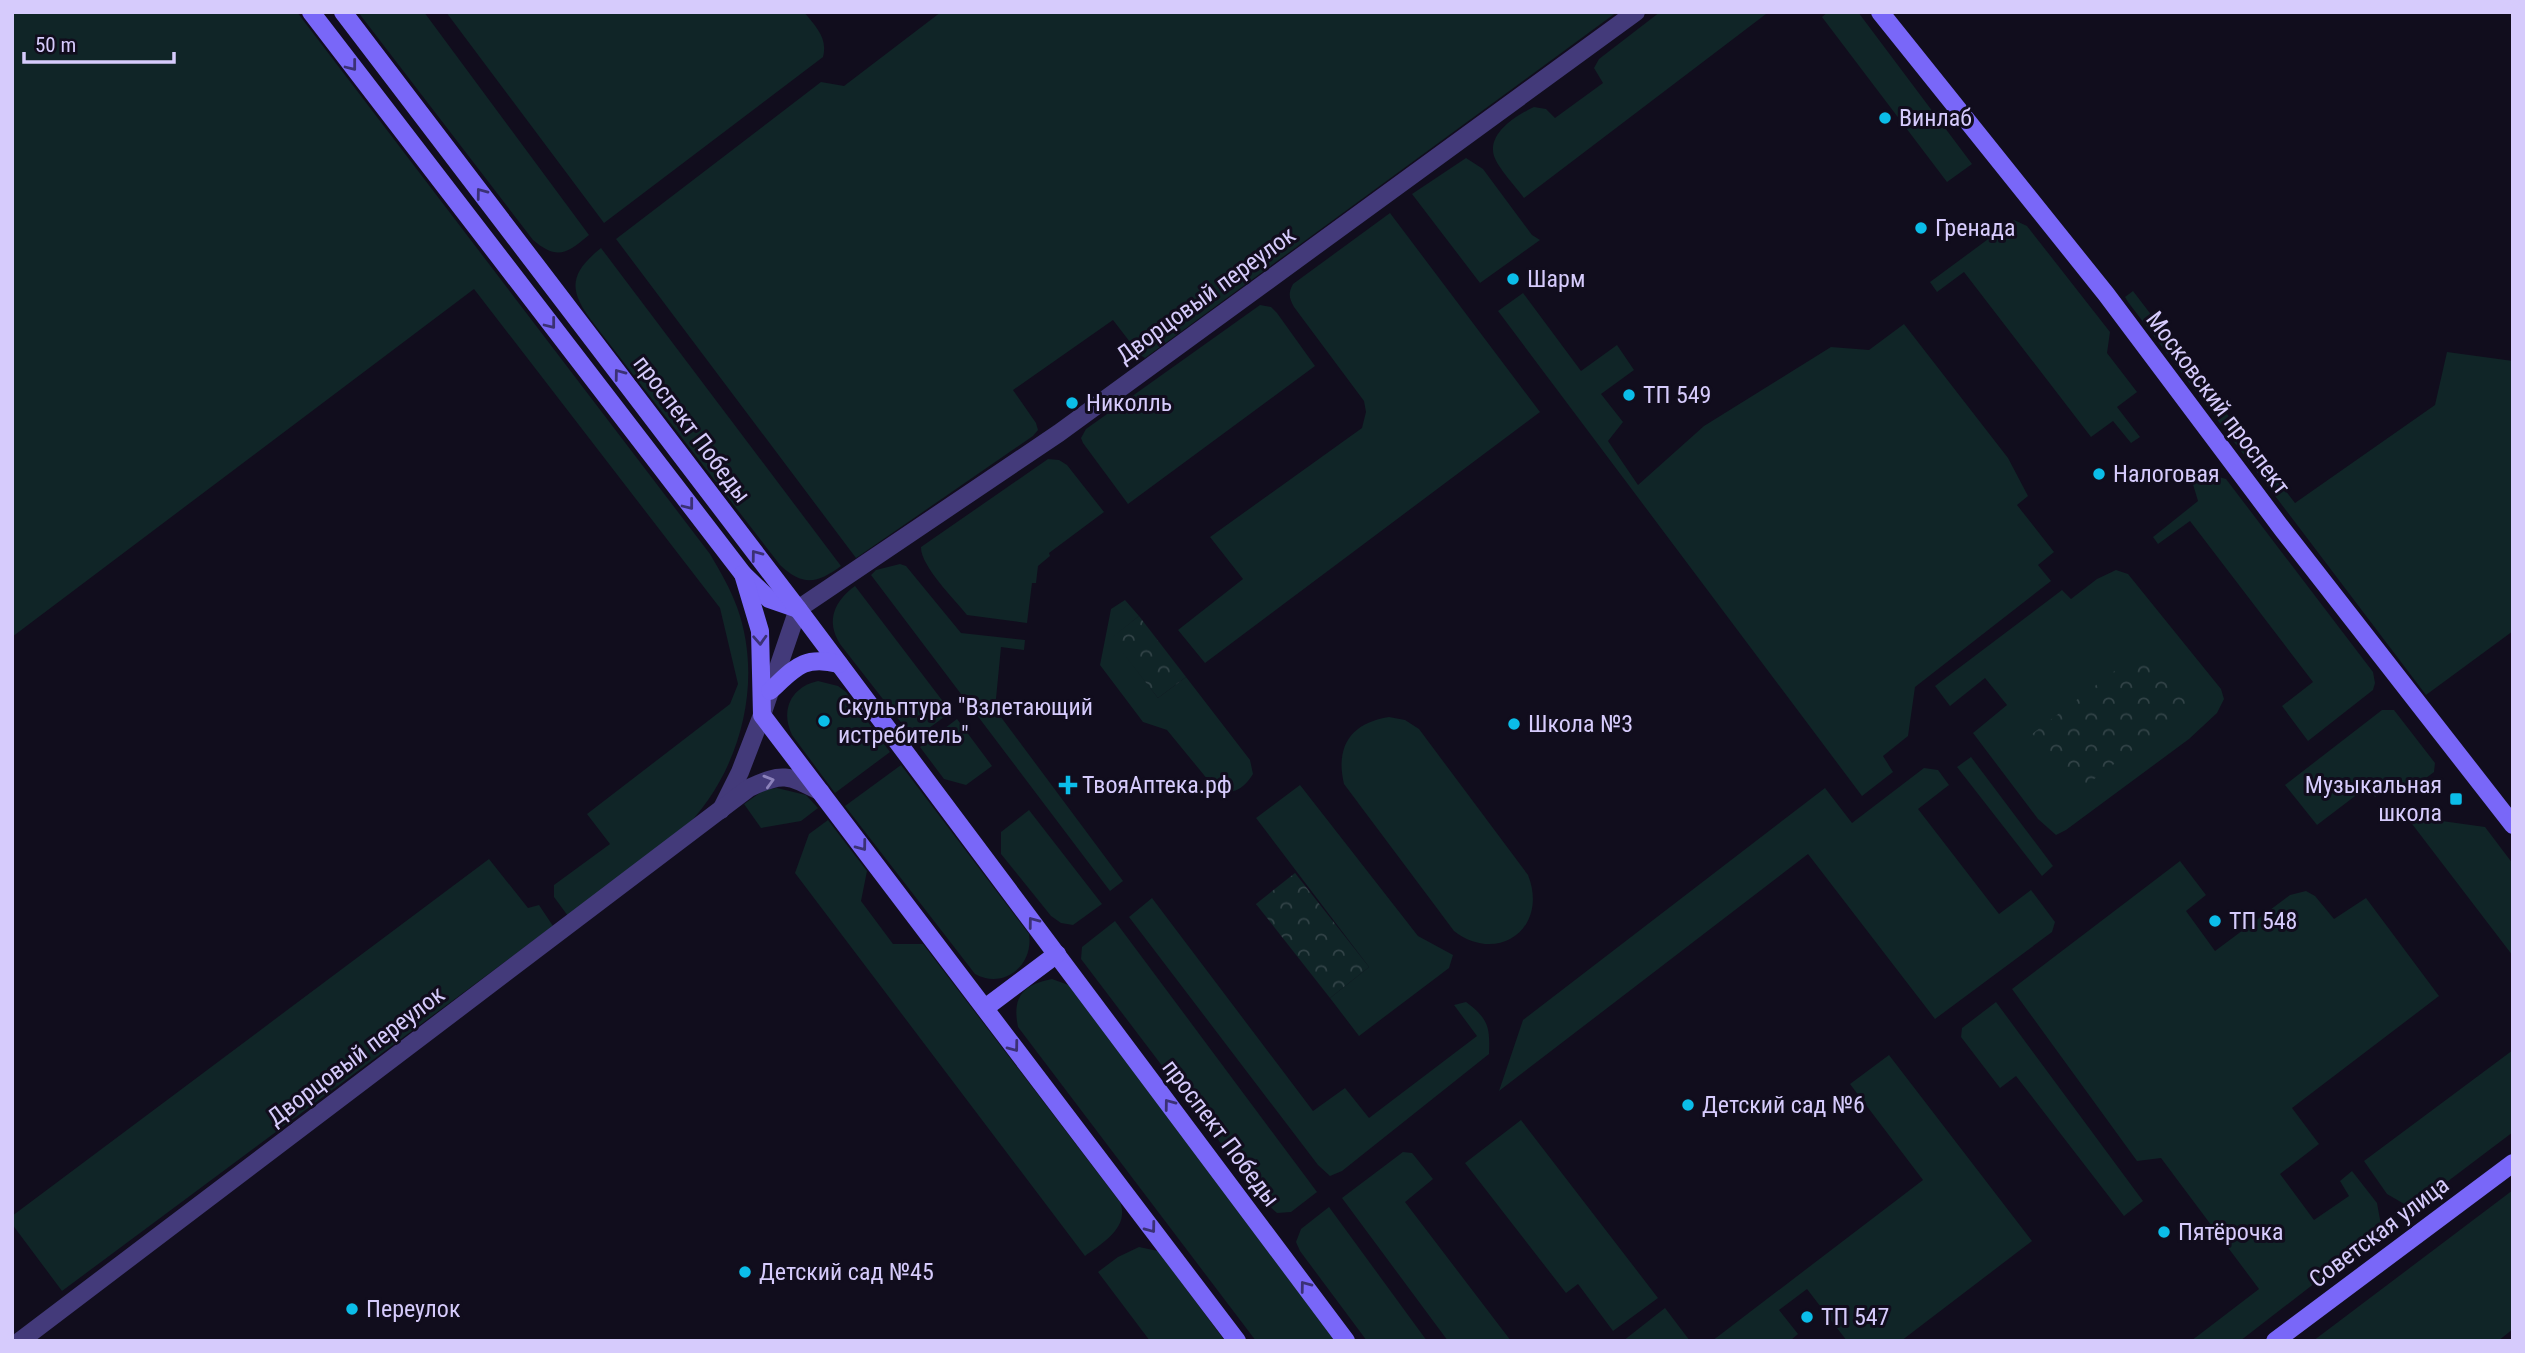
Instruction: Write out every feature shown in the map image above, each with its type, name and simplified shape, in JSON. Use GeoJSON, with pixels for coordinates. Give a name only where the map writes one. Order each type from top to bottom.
{"type":"FeatureCollection","features":[{"type":"Feature","properties":{"kind":"main road","name":"проспект Победы"},"geometry":{"type":"LineString","coordinates":[[311,12],[743,574],[769,599],[798,609]]}},
{"type":"Feature","properties":{"kind":"main road","name":"проспект Победы"},"geometry":{"type":"LineString","coordinates":[[343,12],[798,609],[1346,1341]]}},
{"type":"Feature","properties":{"kind":"main road","name":"Московский проспект"},"geometry":{"type":"LineString","coordinates":[[1880,12],[2106,294],[2268,510],[2513,825]]}},
{"type":"Feature","properties":{"kind":"main road"},"geometry":{"type":"LineString","coordinates":[[527,293],[547,279]]}},
{"type":"Feature","properties":{"kind":"main road","name":"проспект Победы"},"geometry":{"type":"LineString","coordinates":[[743,574],[760,631],[762,715]]}},
{"type":"Feature","properties":{"kind":"main road"},"geometry":{"type":"LineString","coordinates":[[770,691],[797,666],[820,659],[839,664]]}},
{"type":"Feature","properties":{"kind":"main road"},"geometry":{"type":"LineString","coordinates":[[762,715],[1237,1341]]}},
{"type":"Feature","properties":{"kind":"main road"},"geometry":{"type":"LineString","coordinates":[[985,1008],[1056,954]]}},
{"type":"Feature","properties":{"kind":"main road","name":"Советская улица"},"geometry":{"type":"LineString","coordinates":[[2275,1341],[2513,1163]]}},
{"type":"Feature","properties":{"kind":"street","name":"Дворцовый переулок"},"geometry":{"type":"LineString","coordinates":[[798,609],[1059,433],[1636,12]]}},
{"type":"Feature","properties":{"kind":"street"},"geometry":{"type":"LineString","coordinates":[[762,715],[798,609]]}},
{"type":"Feature","properties":{"kind":"street","name":"Дворцовый переулок"},"geometry":{"type":"LineString","coordinates":[[721,810],[740,772],[762,715]]}},
{"type":"Feature","properties":{"kind":"street","name":"Дворцовый переулок"},"geometry":{"type":"LineString","coordinates":[[20,1341],[748,788],[770,778],[793,777],[821,792]]}},
{"type":"Feature","properties":{"kind":"green space"},"geometry":{"type":"Polygon","coordinates":[[[12,12],[297,12],[710,554],[737,607],[745,637],[747,698],[731,757],[718,785],[701,810],[680,833],[568,916],[554,897],[554,885],[610,844],[587,814],[730,704],[738,684],[720,608],[474,289],[12,637],[12,12]]]}},
{"type":"Feature","properties":{"kind":"green space"},"geometry":{"type":"Polygon","coordinates":[[[358,12],[424,12],[589,235],[562,252],[549,251],[533,240],[358,12]]]}},
{"type":"Feature","properties":{"kind":"green space"},"geometry":{"type":"Polygon","coordinates":[[[446,12],[804,12],[820,33],[824,50],[823,57],[604,223],[446,12]]]}},
{"type":"Feature","properties":{"kind":"green space"},"geometry":{"type":"Polygon","coordinates":[[[941,12],[1617,12],[1145,358],[1113,320],[1013,390],[1036,423],[1038,430],[1033,436],[856,558],[616,239],[821,82],[844,86],[941,12]]]}},
{"type":"Feature","properties":{"kind":"green space"},"geometry":{"type":"Polygon","coordinates":[[[1660,12],[1766,14],[1524,198],[1494,156],[1493,148],[1499,132],[1512,120],[1534,107],[1546,109],[1555,118],[1603,83],[1594,68],[1599,59],[1660,12]]]}},
{"type":"Feature","properties":{"kind":"green space"},"geometry":{"type":"Polygon","coordinates":[[[1828,12],[1858,12],[1972,164],[1947,182],[1822,17],[1828,12]]]}},
{"type":"Feature","properties":{"kind":"green space"},"geometry":{"type":"Polygon","coordinates":[[[1466,158],[1483,169],[1532,235],[1540,240],[1480,283],[1412,194],[1466,158]]]}},
{"type":"Feature","properties":{"kind":"green space"},"geometry":{"type":"Polygon","coordinates":[[[1390,213],[1540,412],[1205,663],[1178,630],[1243,579],[1210,537],[1362,428],[1366,412],[1364,401],[1294,307],[1290,295],[1291,287],[1390,213]]]}},
{"type":"Feature","properties":{"kind":"green space"},"geometry":{"type":"Polygon","coordinates":[[[2014,220],[2027,226],[2110,332],[2107,353],[2137,392],[2117,407],[2140,437],[2131,443],[2113,421],[2091,437],[1964,272],[1937,292],[1930,282],[2014,220]]]}},
{"type":"Feature","properties":{"kind":"green space"},"geometry":{"type":"Polygon","coordinates":[[[601,248],[841,566],[825,576],[810,580],[796,577],[780,565],[591,320],[578,299],[576,282],[583,265],[601,248]]]}},
{"type":"Feature","properties":{"kind":"green space"},"geometry":{"type":"Polygon","coordinates":[[[2133,291],[2295,503],[2435,405],[2447,352],[2513,361],[2513,631],[2426,695],[2128,302],[2125,297],[2133,291]]]}},
{"type":"Feature","properties":{"kind":"green space"},"geometry":{"type":"Polygon","coordinates":[[[1523,293],[1581,371],[1617,345],[1634,370],[1601,394],[1623,422],[1608,441],[1638,485],[1704,426],[1831,347],[1869,350],[1904,324],[2008,458],[2028,496],[2017,505],[2054,552],[2038,565],[2051,581],[1915,687],[1908,736],[1883,756],[1893,772],[1862,796],[1498,311],[1523,293]]]}},
{"type":"Feature","properties":{"kind":"green space"},"geometry":{"type":"Polygon","coordinates":[[[1260,305],[1271,307],[1277,313],[1315,366],[1128,504],[1083,443],[1081,438],[1086,429],[1260,305]]]}},
{"type":"Feature","properties":{"kind":"green space"},"geometry":{"type":"Polygon","coordinates":[[[1048,459],[1059,460],[1067,465],[1104,512],[1049,553],[1050,556],[1038,566],[1036,583],[1032,583],[1027,623],[967,615],[932,572],[921,547],[1048,459]]]}},
{"type":"Feature","properties":{"kind":"green space"},"geometry":{"type":"Polygon","coordinates":[[[2212,475],[2226,479],[2373,672],[2373,690],[2308,741],[2282,706],[2313,682],[2190,521],[2158,544],[2153,537],[2198,501],[2192,481],[2212,475]]]}},
{"type":"Feature","properties":{"kind":"green space"},"geometry":{"type":"Polygon","coordinates":[[[900,564],[906,566],[961,633],[1025,640],[1024,650],[1001,647],[995,709],[1123,881],[1110,891],[871,575],[876,570],[900,564]]]}},
{"type":"Feature","properties":{"kind":"green space"},"geometry":{"type":"Polygon","coordinates":[[[2116,570],[2128,574],[2221,689],[2224,699],[2217,713],[2189,739],[2056,835],[2038,819],[1973,733],[2007,705],[1985,678],[1950,706],[1935,686],[2062,590],[2071,599],[2097,579],[2116,570]]]}},
{"type":"Feature","properties":{"kind":"green space"},"geometry":{"type":"Polygon","coordinates":[[[855,586],[951,712],[914,739],[840,644],[836,635],[833,627],[834,612],[842,598],[855,586]]]}},
{"type":"Feature","properties":{"kind":"green space"},"geometry":{"type":"Polygon","coordinates":[[[1125,600],[1139,616],[1112,638],[1158,698],[1186,677],[1250,760],[1253,774],[1240,788],[1221,794],[1167,730],[1143,722],[1100,665],[1111,609],[1125,600]]]}},
{"type":"Feature","properties":{"kind":"green space"},"geometry":{"type":"Polygon","coordinates":[[[1139,616],[1186,677],[1158,698],[1111,638],[1139,616]]]}},
{"type":"Feature","properties":{"kind":"green space"},"geometry":{"type":"Polygon","coordinates":[[[2146,647],[2191,706],[2077,792],[2032,734],[2146,647]]]}},
{"type":"Feature","properties":{"kind":"green space"},"geometry":{"type":"Polygon","coordinates":[[[818,681],[838,686],[846,692],[890,752],[835,793],[792,735],[787,717],[790,701],[795,694],[801,688],[818,681]]]}},
{"type":"Feature","properties":{"kind":"green space"},"geometry":{"type":"Polygon","coordinates":[[[2382,710],[2394,710],[2435,763],[2434,772],[2406,793],[2386,789],[2375,797],[2367,787],[2317,825],[2285,785],[2382,710]]]}},
{"type":"Feature","properties":{"kind":"green space"},"geometry":{"type":"Polygon","coordinates":[[[1389,717],[1405,720],[1419,729],[1528,875],[1533,894],[1531,911],[1525,925],[1515,936],[1502,942],[1487,944],[1471,941],[1454,931],[1344,784],[1342,758],[1349,739],[1365,725],[1389,717]]]}},
{"type":"Feature","properties":{"kind":"green space"},"geometry":{"type":"Polygon","coordinates":[[[957,719],[992,766],[966,785],[944,779],[920,747],[957,719]]]}},
{"type":"Feature","properties":{"kind":"green space"},"geometry":{"type":"Polygon","coordinates":[[[1971,757],[2053,866],[2042,876],[1957,767],[1971,757]]]}},
{"type":"Feature","properties":{"kind":"green space"},"geometry":{"type":"Polygon","coordinates":[[[901,765],[1029,934],[1027,956],[1015,972],[1006,977],[996,979],[975,974],[845,806],[901,765]]]}},
{"type":"Feature","properties":{"kind":"green space"},"geometry":{"type":"Polygon","coordinates":[[[1924,768],[1938,770],[1949,785],[1918,809],[1999,914],[2031,890],[2055,922],[2052,932],[1935,1019],[1808,854],[1499,1091],[1523,1020],[1825,788],[1852,823],[1924,768]]]}},
{"type":"Feature","properties":{"kind":"green space"},"geometry":{"type":"Polygon","coordinates":[[[1300,785],[1418,936],[1453,955],[1449,968],[1359,1036],[1330,998],[1369,967],[1256,818],[1300,785]]]}},
{"type":"Feature","properties":{"kind":"green space"},"geometry":{"type":"Polygon","coordinates":[[[777,788],[806,795],[818,808],[801,821],[761,828],[744,804],[764,790],[777,788]]]}},
{"type":"Feature","properties":{"kind":"green space"},"geometry":{"type":"Polygon","coordinates":[[[1029,810],[1102,904],[1073,925],[1061,923],[1051,916],[1001,854],[1001,832],[1029,810]]]}},
{"type":"Feature","properties":{"kind":"green space"},"geometry":{"type":"Polygon","coordinates":[[[2406,816],[2485,827],[2513,864],[2513,956],[2406,816]]]}},
{"type":"Feature","properties":{"kind":"green space"},"geometry":{"type":"Polygon","coordinates":[[[828,820],[867,871],[861,901],[893,944],[923,944],[1120,1202],[1122,1211],[1118,1227],[1107,1240],[1085,1256],[795,873],[809,834],[828,820]]]}},
{"type":"Feature","properties":{"kind":"green space"},"geometry":{"type":"Polygon","coordinates":[[[489,859],[528,908],[539,905],[553,926],[62,1291],[12,1224],[12,1216],[489,859]]]}},
{"type":"Feature","properties":{"kind":"green space"},"geometry":{"type":"Polygon","coordinates":[[[2180,861],[2206,895],[2186,911],[2215,951],[2290,895],[2306,891],[2315,896],[2334,919],[2366,898],[2439,996],[2292,1108],[2319,1144],[2280,1174],[2314,1220],[2349,1196],[2340,1181],[2352,1171],[2377,1203],[2381,1225],[2373,1238],[2240,1341],[2191,1341],[2259,1289],[2161,1158],[2137,1161],[2012,989],[2180,861]]]}},
{"type":"Feature","properties":{"kind":"green space"},"geometry":{"type":"Polygon","coordinates":[[[1295,873],[1369,967],[1330,998],[1256,904],[1295,873]]]}},
{"type":"Feature","properties":{"kind":"green space"},"geometry":{"type":"Polygon","coordinates":[[[1152,898],[1313,1111],[1345,1088],[1369,1118],[1477,1036],[1454,1005],[1466,1002],[1484,1019],[1489,1037],[1489,1054],[1342,1171],[1330,1176],[1318,1165],[1129,917],[1152,898]]]}},
{"type":"Feature","properties":{"kind":"green space"},"geometry":{"type":"Polygon","coordinates":[[[1115,921],[1317,1192],[1291,1212],[1277,1213],[1267,1204],[1081,959],[1082,947],[1115,921]]]}},
{"type":"Feature","properties":{"kind":"green space"},"geometry":{"type":"Polygon","coordinates":[[[1052,979],[1074,987],[1337,1341],[1256,1341],[1018,1027],[1017,1008],[1022,994],[1033,985],[1052,979]]]}},
{"type":"Feature","properties":{"kind":"green space"},"geometry":{"type":"Polygon","coordinates":[[[1996,1002],[2143,1201],[2124,1216],[2016,1076],[2000,1088],[1961,1037],[1962,1028],[1996,1002]]]}},
{"type":"Feature","properties":{"kind":"green space"},"geometry":{"type":"Polygon","coordinates":[[[2513,1050],[2513,1132],[2419,1203],[2406,1205],[2387,1194],[2364,1161],[2513,1050]]]}},
{"type":"Feature","properties":{"kind":"green space"},"geometry":{"type":"Polygon","coordinates":[[[1889,1055],[2032,1241],[1901,1341],[1847,1341],[1807,1289],[1779,1310],[1798,1334],[1790,1341],[1712,1341],[1923,1180],[1850,1084],[1889,1055]]]}},
{"type":"Feature","properties":{"kind":"green space"},"geometry":{"type":"Polygon","coordinates":[[[1521,1120],[1658,1298],[1613,1331],[1578,1284],[1566,1293],[1465,1163],[1521,1120]]]}},
{"type":"Feature","properties":{"kind":"green space"},"geometry":{"type":"Polygon","coordinates":[[[1403,1152],[1412,1153],[1433,1179],[1405,1202],[1511,1341],[1448,1341],[1342,1198],[1403,1152]]]}},
{"type":"Feature","properties":{"kind":"green space"},"geometry":{"type":"Polygon","coordinates":[[[2513,1190],[2513,1329],[2498,1341],[2313,1341],[2513,1190]]]}},
{"type":"Feature","properties":{"kind":"green space"},"geometry":{"type":"Polygon","coordinates":[[[1329,1207],[1427,1341],[1367,1341],[1300,1251],[1296,1242],[1301,1229],[1329,1207]]]}},
{"type":"Feature","properties":{"kind":"green space"},"geometry":{"type":"Polygon","coordinates":[[[1139,1247],[1158,1251],[1225,1341],[1150,1341],[1098,1272],[1118,1257],[1139,1247]]]}},
{"type":"Feature","properties":{"kind":"green space"},"geometry":{"type":"Polygon","coordinates":[[[1665,1308],[1690,1341],[1623,1341],[1665,1308]]]}},
{"type":"Feature","properties":{"kind":"place","name":"Винлаб"},"geometry":{"type":"Point","coordinates":[1885,118]}},
{"type":"Feature","properties":{"kind":"place","name":"Гренада"},"geometry":{"type":"Point","coordinates":[1921,228]}},
{"type":"Feature","properties":{"kind":"place","name":"Шарм"},"geometry":{"type":"Point","coordinates":[1513,279]}},
{"type":"Feature","properties":{"kind":"place","name":"ТП 549"},"geometry":{"type":"Point","coordinates":[1629,395]}},
{"type":"Feature","properties":{"kind":"place","name":"Николль"},"geometry":{"type":"Point","coordinates":[1072,403]}},
{"type":"Feature","properties":{"kind":"place","name":"Налоговая"},"geometry":{"type":"Point","coordinates":[2099,474]}},
{"type":"Feature","properties":{"kind":"place","name":"Скульптура \"Взлетающий истребитель\""},"geometry":{"type":"Point","coordinates":[824,721]}},
{"type":"Feature","properties":{"kind":"place","name":"Школа №3"},"geometry":{"type":"Point","coordinates":[1514,724]}},
{"type":"Feature","properties":{"kind":"place","name":"ТвояАптека.рф"},"geometry":{"type":"Point","coordinates":[1068,785]}},
{"type":"Feature","properties":{"kind":"place","name":"Музыкальная школа"},"geometry":{"type":"Point","coordinates":[2456,799]}},
{"type":"Feature","properties":{"kind":"place","name":"ТП 548"},"geometry":{"type":"Point","coordinates":[2215,921]}},
{"type":"Feature","properties":{"kind":"place","name":"Детский сад №6"},"geometry":{"type":"Point","coordinates":[1688,1105]}},
{"type":"Feature","properties":{"kind":"place","name":"Пятёрочка"},"geometry":{"type":"Point","coordinates":[2164,1232]}},
{"type":"Feature","properties":{"kind":"place","name":"Детский сад №45"},"geometry":{"type":"Point","coordinates":[745,1272]}},
{"type":"Feature","properties":{"kind":"place","name":"Переулок"},"geometry":{"type":"Point","coordinates":[352,1309]}},
{"type":"Feature","properties":{"kind":"place","name":"ТП 547"},"geometry":{"type":"Point","coordinates":[1807,1317]}}]}
